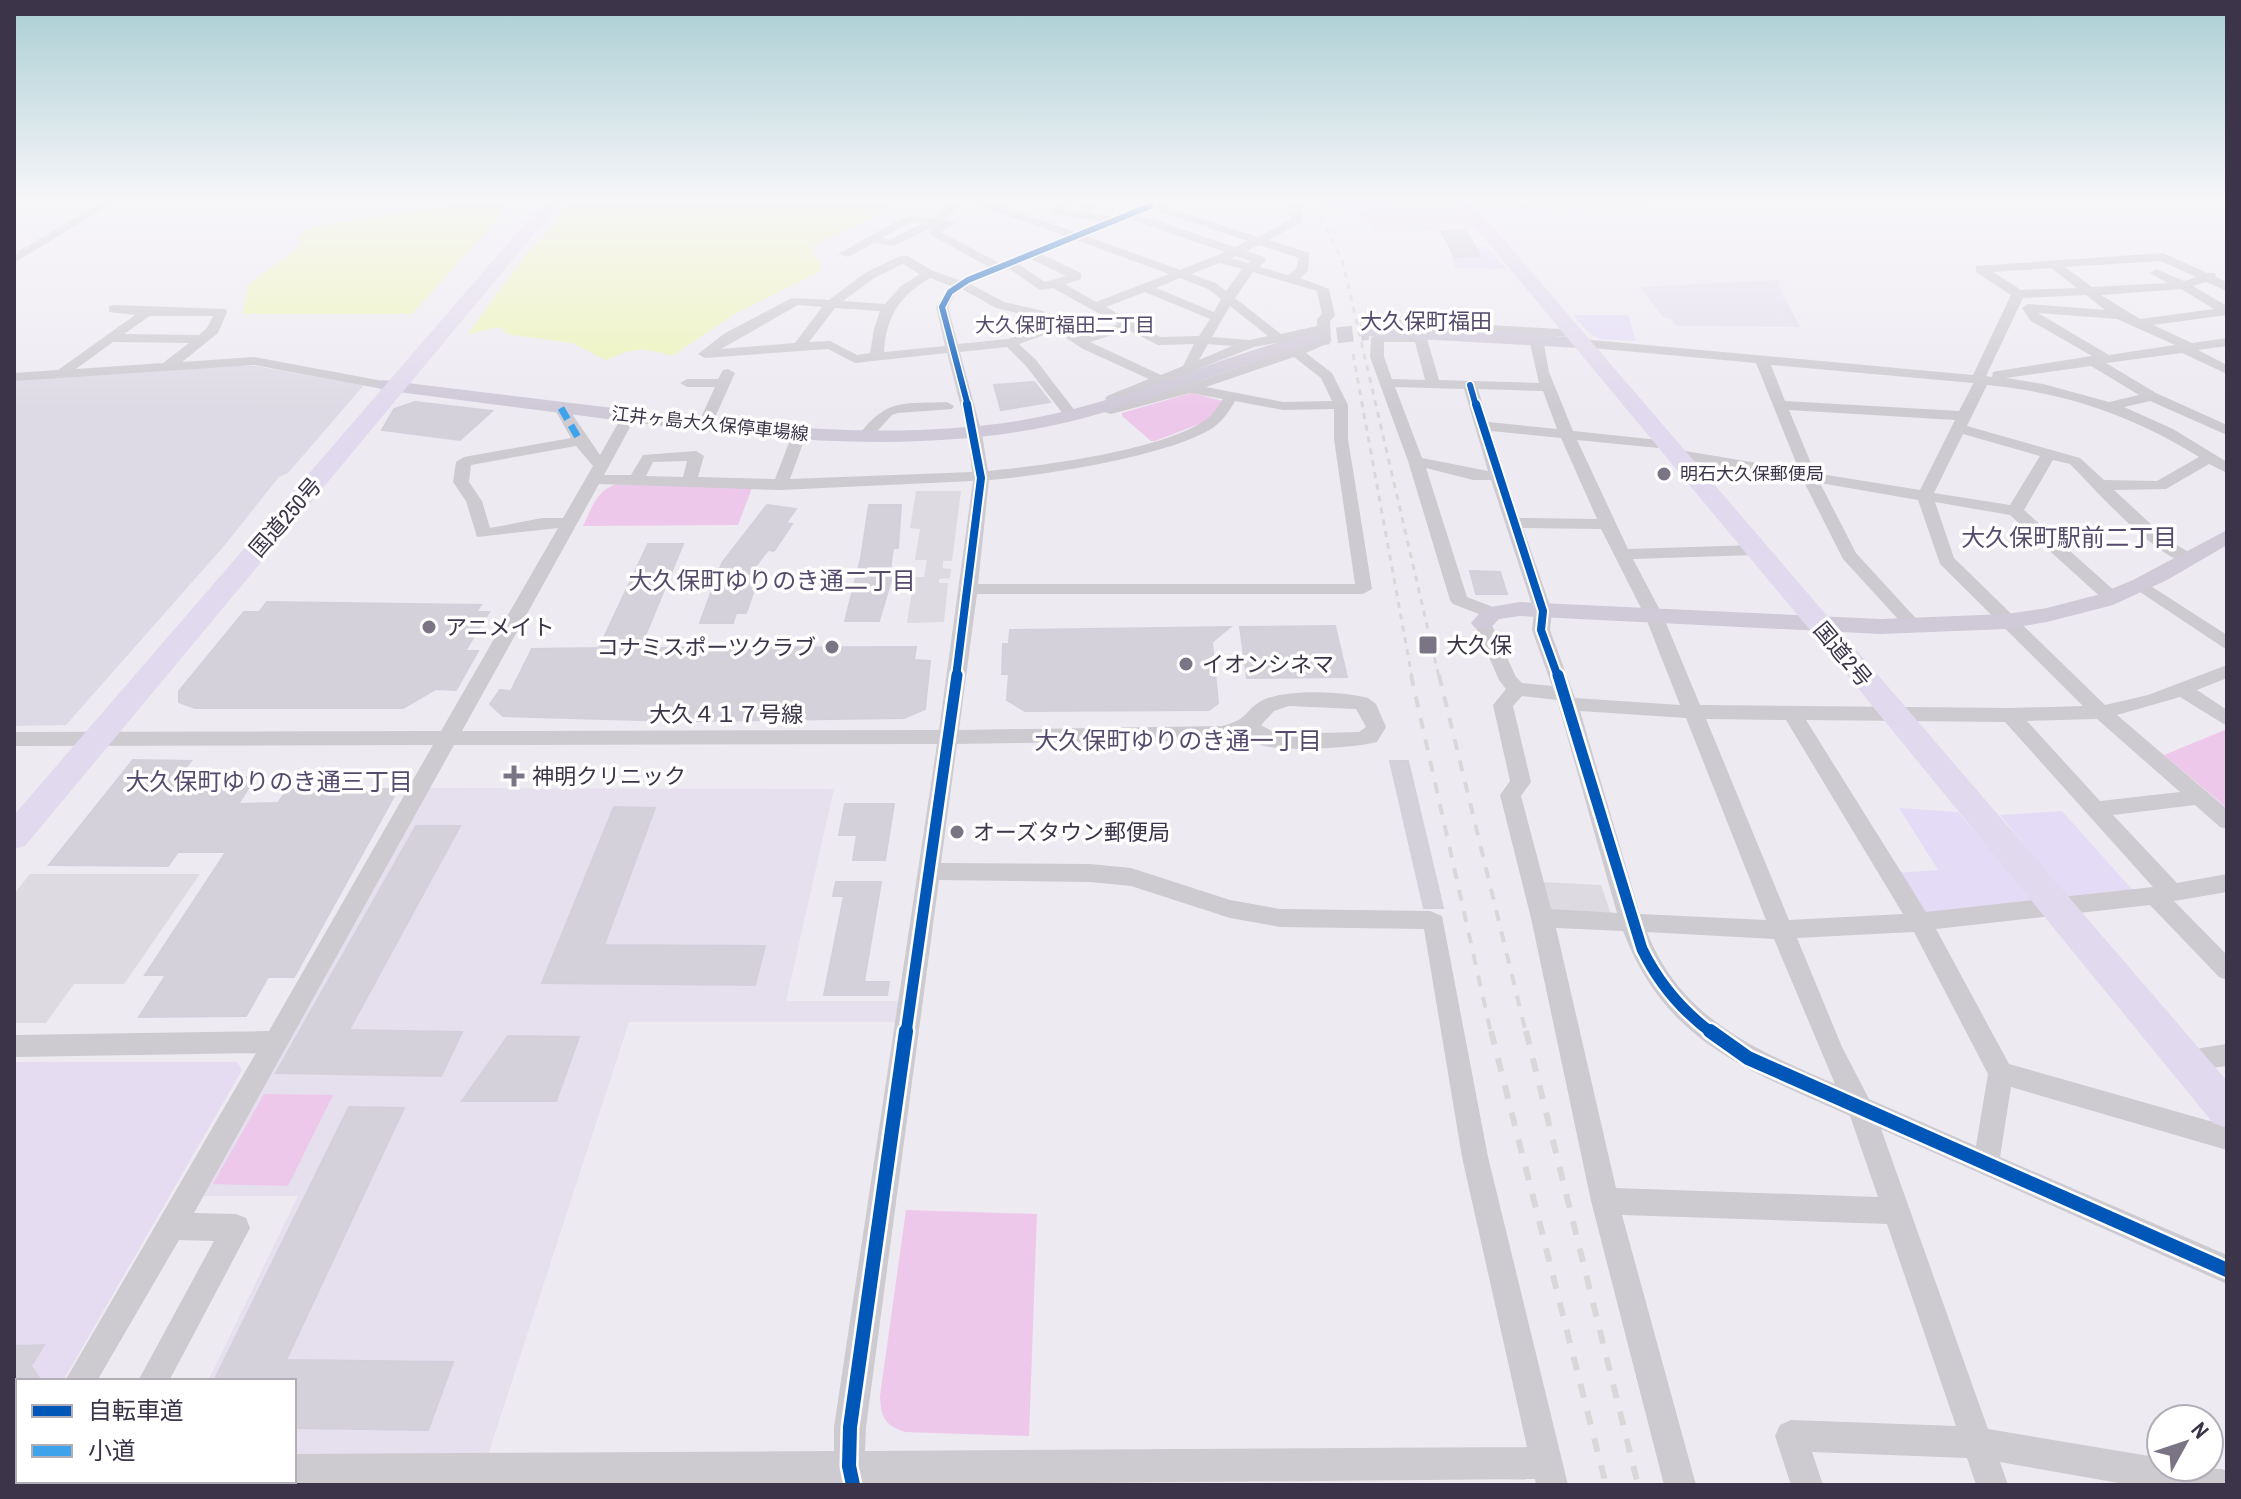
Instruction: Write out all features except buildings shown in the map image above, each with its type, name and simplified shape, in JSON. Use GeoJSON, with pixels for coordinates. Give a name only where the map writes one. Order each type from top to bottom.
{"type":"FeatureCollection","features":[{"type":"Feature","properties":{"kind":"highway","name":"国道250号"},"geometry":{"type":"LineString","coordinates":[[390,385],[486,268]]}},
{"type":"Feature","properties":{"kind":"highway","name":"国道250号"},"geometry":{"type":"LineString","coordinates":[[14,809],[86,737],[494,268]]}},
{"type":"Feature","properties":{"kind":"highway","name":"国道2号"},"geometry":{"type":"LineString","coordinates":[[1518,268],[2227,1110]]}},
{"type":"Feature","properties":{"kind":"highway","name":"国道250号"},"geometry":{"type":"LineString","coordinates":[[14,837],[86,737]]}},
{"type":"Feature","properties":{"kind":"main road"},"geometry":{"type":"LineString","coordinates":[[1383,333],[1537,342],[1577,338]]}},
{"type":"Feature","properties":{"kind":"main road","name":"江井ヶ島大久保停車場線"},"geometry":{"type":"LineString","coordinates":[[390,385],[799,435],[865,436],[1026,425],[1072,416],[1318,334]]}},
{"type":"Feature","properties":{"kind":"main road"},"geometry":{"type":"LineString","coordinates":[[1488,618],[1502,610],[1913,625],[2006,620],[2085,606],[2143,586],[2188,559],[2223,543]]}},
{"type":"Feature","properties":{"kind":"street"},"geometry":{"type":"LineString","coordinates":[[799,348],[821,312],[885,268]]}},
{"type":"Feature","properties":{"kind":"street"},"geometry":{"type":"LineString","coordinates":[[919,268],[976,290],[1000,305],[1038,314],[1085,343],[1161,380]]}},
{"type":"Feature","properties":{"kind":"street"},"geometry":{"type":"LineString","coordinates":[[851,1476],[850,1427],[969,589],[981,478],[974,430],[942,307],[950,292],[1000,268]]}},
{"type":"Feature","properties":{"kind":"street"},"geometry":{"type":"LineString","coordinates":[[1008,268],[1044,287],[1077,276],[1060,268]]}},
{"type":"Feature","properties":{"kind":"street"},"geometry":{"type":"LineString","coordinates":[[969,589],[1363,589],[1362,565],[1341,439],[1341,405],[1327,376],[1212,286],[1162,268]]}},
{"type":"Feature","properties":{"kind":"street"},"geometry":{"type":"LineString","coordinates":[[1097,306],[1182,275],[1191,268]]}},
{"type":"Feature","properties":{"kind":"street"},"geometry":{"type":"LineString","coordinates":[[1190,369],[1190,363],[1242,275],[1252,268]]}},
{"type":"Feature","properties":{"kind":"street"},"geometry":{"type":"LineString","coordinates":[[1256,268],[1323,289],[1329,316],[1323,319],[1318,334]]}},
{"type":"Feature","properties":{"kind":"street"},"geometry":{"type":"LineString","coordinates":[[1291,279],[1303,268]]}},
{"type":"Feature","properties":{"kind":"street"},"geometry":{"type":"LineString","coordinates":[[1995,268],[1980,269],[2029,312],[2151,396],[2227,431]]}},
{"type":"Feature","properties":{"kind":"street"},"geometry":{"type":"LineString","coordinates":[[2058,268],[2120,315],[2226,369]]}},
{"type":"Feature","properties":{"kind":"street"},"geometry":{"type":"LineString","coordinates":[[2110,268],[2148,289]]}},
{"type":"Feature","properties":{"kind":"street"},"geometry":{"type":"LineString","coordinates":[[2188,268],[2227,287]]}},
{"type":"Feature","properties":{"kind":"street"},"geometry":{"type":"LineString","coordinates":[[2156,273],[2227,311]]}},
{"type":"Feature","properties":{"kind":"street"},"geometry":{"type":"LineString","coordinates":[[877,356],[878,328],[886,308],[929,274]]}},
{"type":"Feature","properties":{"kind":"street"},"geometry":{"type":"LineString","coordinates":[[2014,301],[2183,285],[2227,274]]}},
{"type":"Feature","properties":{"kind":"street"},"geometry":{"type":"LineString","coordinates":[[1055,284],[1158,341],[1203,340],[1250,344]]}},
{"type":"Feature","properties":{"kind":"street"},"geometry":{"type":"LineString","coordinates":[[1144,287],[1196,311],[1217,317]]}},
{"type":"Feature","properties":{"kind":"street"},"geometry":{"type":"LineString","coordinates":[[1065,302],[1079,296]]}},
{"type":"Feature","properties":{"kind":"street"},"geometry":{"type":"LineString","coordinates":[[886,308],[796,301],[730,336],[705,354],[830,345],[855,359],[1010,343],[1058,325]]}},
{"type":"Feature","properties":{"kind":"street"},"geometry":{"type":"LineString","coordinates":[[2014,301],[1978,379],[1980,384],[1925,496],[1946,560],[2101,712],[2227,821]]}},
{"type":"Feature","properties":{"kind":"street"},"geometry":{"type":"LineString","coordinates":[[1038,314],[1052,308]]}},
{"type":"Feature","properties":{"kind":"street"},"geometry":{"type":"LineString","coordinates":[[2029,312],[2028,308],[2120,315]]}},
{"type":"Feature","properties":{"kind":"street"},"geometry":{"type":"LineString","coordinates":[[114,309],[221,312],[213,330],[168,366]]}},
{"type":"Feature","properties":{"kind":"street"},"geometry":{"type":"LineString","coordinates":[[2140,323],[2227,311]]}},
{"type":"Feature","properties":{"kind":"street"},"geometry":{"type":"LineString","coordinates":[[61,373],[147,312]]}},
{"type":"Feature","properties":{"kind":"street"},"geometry":{"type":"LineString","coordinates":[[1085,343],[1130,325]]}},
{"type":"Feature","properties":{"kind":"street"},"geometry":{"type":"LineString","coordinates":[[1383,333],[1577,338],[2025,384],[2107,407],[2167,432],[2227,468]]}},
{"type":"Feature","properties":{"kind":"street"},"geometry":{"type":"LineString","coordinates":[[1383,333],[1421,338],[1537,342],[1542,372],[1567,435],[1621,554],[1654,616],[1831,1051],[1860,1107],[1980,1443],[1992,1485]]}},
{"type":"Feature","properties":{"kind":"street"},"geometry":{"type":"LineString","coordinates":[[1383,333],[1377,357],[1416,461],[1459,600],[1488,618],[1508,680],[1517,689],[1566,699],[1693,712],[2010,715],[2101,712],[2152,701],[2227,671]]}},
{"type":"Feature","properties":{"kind":"street"},"geometry":{"type":"LineString","coordinates":[[1318,334],[1324,342],[1188,388],[1111,410],[1100,409],[1102,403],[1250,344],[1276,337],[1318,334]]}},
{"type":"Feature","properties":{"kind":"street"},"geometry":{"type":"LineString","coordinates":[[111,338],[202,339]]}},
{"type":"Feature","properties":{"kind":"street"},"geometry":{"type":"LineString","coordinates":[[1421,338],[1433,384]]}},
{"type":"Feature","properties":{"kind":"street"},"geometry":{"type":"LineString","coordinates":[[1978,379],[2227,342]]}},
{"type":"Feature","properties":{"kind":"street"},"geometry":{"type":"LineString","coordinates":[[1010,343],[1031,363],[1072,416]]}},
{"type":"Feature","properties":{"kind":"street"},"geometry":{"type":"LineString","coordinates":[[1085,343],[1087,349],[1132,391]]}},
{"type":"Feature","properties":{"kind":"street"},"geometry":{"type":"LineString","coordinates":[[1761,358],[1783,405],[1808,474],[1849,555],[1913,625]]}},
{"type":"Feature","properties":{"kind":"street"},"geometry":{"type":"LineString","coordinates":[[14,377],[254,361],[390,385]]}},
{"type":"Feature","properties":{"kind":"street"},"geometry":{"type":"LineString","coordinates":[[687,383],[726,378],[705,424]]}},
{"type":"Feature","properties":{"kind":"street"},"geometry":{"type":"LineString","coordinates":[[1387,383],[1548,387]]}},
{"type":"Feature","properties":{"kind":"street"},"geometry":{"type":"LineString","coordinates":[[1470,385],[1543,611],[1541,630],[1566,699],[1632,924],[1645,960],[1671,998],[1704,1028],[1748,1058],[2227,1270]]}},
{"type":"Feature","properties":{"kind":"street"},"geometry":{"type":"LineString","coordinates":[[1188,388],[1283,406],[1341,405]]}},
{"type":"Feature","properties":{"kind":"street"},"geometry":{"type":"LineString","coordinates":[[2107,407],[2151,396]]}},
{"type":"Feature","properties":{"kind":"street"},"geometry":{"type":"LineString","coordinates":[[561,408],[599,473],[636,480],[780,485],[981,478],[1063,466],[1159,443],[1214,421],[1231,397]]}},
{"type":"Feature","properties":{"kind":"street"},"geometry":{"type":"LineString","coordinates":[[1783,405],[1960,422],[2075,461],[2162,544],[2188,559]]}},
{"type":"Feature","properties":{"kind":"street"},"geometry":{"type":"LineString","coordinates":[[865,436],[887,412],[947,406]]}},
{"type":"Feature","properties":{"kind":"street"},"geometry":{"type":"LineString","coordinates":[[81,1379],[449,738],[629,416]]}},
{"type":"Feature","properties":{"kind":"street"},"geometry":{"type":"LineString","coordinates":[[1482,426],[1674,450],[2015,511],[2111,597]]}},
{"type":"Feature","properties":{"kind":"street"},"geometry":{"type":"LineString","coordinates":[[780,485],[799,435]]}},
{"type":"Feature","properties":{"kind":"street"},"geometry":{"type":"LineString","coordinates":[[571,523],[542,523],[483,534],[474,501],[461,482],[464,462],[580,441]]}},
{"type":"Feature","properties":{"kind":"street"},"geometry":{"type":"LineString","coordinates":[[2015,511],[2049,453]]}},
{"type":"Feature","properties":{"kind":"street"},"geometry":{"type":"LineString","coordinates":[[636,480],[648,458],[696,456],[689,482]]}},
{"type":"Feature","properties":{"kind":"street"},"geometry":{"type":"LineString","coordinates":[[2102,485],[2160,486],[2209,458]]}},
{"type":"Feature","properties":{"kind":"street"},"geometry":{"type":"LineString","coordinates":[[1416,461],[1473,475],[1497,476]]}},
{"type":"Feature","properties":{"kind":"street"},"geometry":{"type":"LineString","coordinates":[[1514,523],[1607,524]]}},
{"type":"Feature","properties":{"kind":"street"},"geometry":{"type":"LineString","coordinates":[[1621,554],[1755,550]]}},
{"type":"Feature","properties":{"kind":"street"},"geometry":{"type":"LineString","coordinates":[[2143,586],[2227,644]]}},
{"type":"Feature","properties":{"kind":"street"},"geometry":{"type":"LineString","coordinates":[[1517,689],[1503,705],[1521,782],[1510,795],[1542,918],[1605,1201],[1680,1485]]}},
{"type":"Feature","properties":{"kind":"street"},"geometry":{"type":"LineString","coordinates":[[2181,689],[2227,719]]}},
{"type":"Feature","properties":{"kind":"street"},"geometry":{"type":"LineString","coordinates":[[1278,701],[1352,701],[1369,709],[1376,727],[1370,737],[1277,741],[1265,739],[1249,726],[1267,706],[1278,701]]}},
{"type":"Feature","properties":{"kind":"street"},"geometry":{"type":"LineString","coordinates":[[1792,713],[1920,922],[2001,1073],[1986,1163]]}},
{"type":"Feature","properties":{"kind":"street"},"geometry":{"type":"LineString","coordinates":[[2010,715],[2095,809],[2227,970]]}},
{"type":"Feature","properties":{"kind":"street","name":"大久４１７号線"},"geometry":{"type":"LineString","coordinates":[[14,739],[946,737],[1222,733],[1249,726]]}},
{"type":"Feature","properties":{"kind":"street"},"geometry":{"type":"LineString","coordinates":[[2095,809],[2199,797]]}},
{"type":"Feature","properties":{"kind":"street"},"geometry":{"type":"LineString","coordinates":[[296,1470],[439,1477],[1548,1474],[1475,1157],[1434,923],[1430,920],[1280,918],[1230,909],[1131,877],[1090,873],[929,871]]}},
{"type":"Feature","properties":{"kind":"street"},"geometry":{"type":"LineString","coordinates":[[1542,918],[1782,930],[1920,922],[2163,895],[2227,883]]}},
{"type":"Feature","properties":{"kind":"street"},"geometry":{"type":"LineString","coordinates":[[14,1046],[276,1042]]}},
{"type":"Feature","properties":{"kind":"street"},"geometry":{"type":"LineString","coordinates":[[2185,1060],[2227,1055]]}},
{"type":"Feature","properties":{"kind":"street"},"geometry":{"type":"LineString","coordinates":[[2001,1073],[2227,1138]]}},
{"type":"Feature","properties":{"kind":"street"},"geometry":{"type":"LineString","coordinates":[[1605,1201],[1895,1211]]}},
{"type":"Feature","properties":{"kind":"street"},"geometry":{"type":"LineString","coordinates":[[154,1379],[236,1228],[171,1226]]}},
{"type":"Feature","properties":{"kind":"street"},"geometry":{"type":"LineString","coordinates":[[1807,1485],[1791,1436],[1980,1443],[2145,1476]]}},
{"type":"Feature","properties":{"kind":"street"},"geometry":{"type":"LineString","coordinates":[[2200,1483],[2222,1485]]}},
{"type":"Feature","properties":{"kind":"shaded area"},"geometry":{"type":"Polygon","coordinates":[[[271,268],[453,268],[412,314],[243,314],[248,285],[271,268]]]}},
{"type":"Feature","properties":{"kind":"shaded area"},"geometry":{"type":"Polygon","coordinates":[[[516,268],[821,268],[821,271],[733,315],[672,356],[639,350],[606,360],[572,343],[507,334],[500,327],[468,334],[516,268]]]}},
{"type":"Feature","properties":{"kind":"shaded area"},"geometry":{"type":"Polygon","coordinates":[[[1779,280],[1780,290],[1800,327],[1677,326],[1663,317],[1640,287],[1779,280]]]}},
{"type":"Feature","properties":{"kind":"shaded area"},"geometry":{"type":"Polygon","coordinates":[[[1573,315],[1628,315],[1636,341],[1601,339],[1590,334],[1573,315]]]}},
{"type":"Feature","properties":{"kind":"shaded area"},"geometry":{"type":"Polygon","coordinates":[[[223,365],[255,366],[364,385],[288,473],[279,477],[224,546],[66,725],[14,726],[14,380],[223,365]]]}},
{"type":"Feature","properties":{"kind":"shaded area"},"geometry":{"type":"Polygon","coordinates":[[[1191,393],[1223,401],[1212,419],[1155,441],[1151,441],[1122,416],[1122,413],[1191,393]]]}},
{"type":"Feature","properties":{"kind":"shaded area"},"geometry":{"type":"Polygon","coordinates":[[[621,483],[752,488],[738,525],[583,526],[601,494],[621,483]]]}},
{"type":"Feature","properties":{"kind":"shaded area"},"geometry":{"type":"Polygon","coordinates":[[[916,491],[961,491],[952,561],[943,561],[943,568],[951,569],[950,578],[939,579],[939,583],[948,583],[944,622],[907,623],[914,577],[924,577],[927,560],[915,560],[920,529],[910,528],[916,491]]]}},
{"type":"Feature","properties":{"kind":"shaded area"},"geometry":{"type":"Polygon","coordinates":[[[2227,729],[2227,808],[2164,755],[2227,729]]]}},
{"type":"Feature","properties":{"kind":"shaded area"},"geometry":{"type":"Polygon","coordinates":[[[416,788],[834,789],[786,1001],[910,1001],[907,1022],[629,1022],[485,1464],[296,1463],[296,1379],[209,1379],[298,1196],[189,1196],[416,788]]]}},
{"type":"Feature","properties":{"kind":"shaded area"},"geometry":{"type":"Polygon","coordinates":[[[1899,808],[1958,812],[2038,905],[1923,914],[1894,873],[1938,870],[1899,808]]]}},
{"type":"Feature","properties":{"kind":"shaded area"},"geometry":{"type":"Polygon","coordinates":[[[2062,811],[2138,896],[2070,902],[2000,815],[2062,811]]]}},
{"type":"Feature","properties":{"kind":"shaded area"},"geometry":{"type":"Polygon","coordinates":[[[30,874],[200,874],[124,984],[74,984],[46,1023],[14,1023],[14,894],[30,874]]]}},
{"type":"Feature","properties":{"kind":"shaded area"},"geometry":{"type":"Polygon","coordinates":[[[1541,882],[1601,885],[1612,917],[1558,915],[1548,908],[1541,882]]]}},
{"type":"Feature","properties":{"kind":"shaded area"},"geometry":{"type":"Polygon","coordinates":[[[14,1062],[237,1062],[242,1070],[64,1379],[16,1379],[14,1448],[14,1062]]]}},
{"type":"Feature","properties":{"kind":"shaded area"},"geometry":{"type":"Polygon","coordinates":[[[264,1094],[333,1095],[288,1186],[213,1184],[264,1094]]]}},
{"type":"Feature","properties":{"kind":"shaded area"},"geometry":{"type":"Polygon","coordinates":[[[906,1210],[1037,1214],[1029,1436],[905,1432],[885,1419],[880,1396],[906,1210]]]}},
{"type":"Feature","properties":{"kind":"tunnel"},"geometry":{"type":"LineString","coordinates":[[1313,338],[1368,332]]}},
{"type":"Feature","properties":{"kind":"railway"},"geometry":{"type":"LineString","coordinates":[[1344,268],[1439,677]]}},
{"type":"Feature","properties":{"kind":"railway"},"geometry":{"type":"LineString","coordinates":[[1353,354],[1412,677]]}},
{"type":"Feature","properties":{"kind":"railway"},"geometry":{"type":"LineString","coordinates":[[1411,675],[1491,1033]]}},
{"type":"Feature","properties":{"kind":"railway"},"geometry":{"type":"LineString","coordinates":[[1439,675],[1526,1033]]}},
{"type":"Feature","properties":{"kind":"railway"},"geometry":{"type":"LineString","coordinates":[[1491,1031],[1606,1485]]}},
{"type":"Feature","properties":{"kind":"railway"},"geometry":{"type":"LineString","coordinates":[[1526,1031],[1638,1485]]}},
{"type":"Feature","properties":{"kind":"marked path"},"geometry":{"type":"LineString","coordinates":[[561,408],[580,441]]}},
{"type":"Feature","properties":{"kind":"cycle path"},"geometry":{"type":"LineString","coordinates":[[853,1485],[849,1466],[850,1427],[969,589],[981,478],[975,434],[942,307],[950,292],[968,280],[998,268]]}},
{"type":"Feature","properties":{"kind":"cycle path"},"geometry":{"type":"LineString","coordinates":[[1470,385],[1543,611],[1541,630],[1568,704],[1632,924],[1652,970],[1676,1003],[1748,1058],[2227,1270]]}},
{"type":"Feature","properties":{"kind":"place","name":"明石大久保郵便局"},"geometry":{"type":"Point","coordinates":[1664,474]}},
{"type":"Feature","properties":{"kind":"place","name":"アニメイト"},"geometry":{"type":"Point","coordinates":[429,627]}},
{"type":"Feature","properties":{"kind":"place","name":"大久保"},"geometry":{"type":"Point","coordinates":[1428,645]}},
{"type":"Feature","properties":{"kind":"place","name":"コナミスポーツクラブ"},"geometry":{"type":"Point","coordinates":[832,647]}},
{"type":"Feature","properties":{"kind":"place","name":"イオンシネマ"},"geometry":{"type":"Point","coordinates":[1186,664]}},
{"type":"Feature","properties":{"kind":"place","name":"神明クリニック"},"geometry":{"type":"Point","coordinates":[514,776]}},
{"type":"Feature","properties":{"kind":"place","name":"オーズタウン郵便局"},"geometry":{"type":"Point","coordinates":[957,832]}},
{"type":"Feature","properties":{"kind":"district","name":"大久保町福田"},"geometry":{"type":"Point","coordinates":[1426,321]}},
{"type":"Feature","properties":{"kind":"district","name":"大久保町福田二丁目"},"geometry":{"type":"Point","coordinates":[1065,325]}},
{"type":"Feature","properties":{"kind":"district","name":"大久保町駅前二丁目"},"geometry":{"type":"Point","coordinates":[2069,538]}},
{"type":"Feature","properties":{"kind":"district","name":"大久保町ゆりのき通二丁目"},"geometry":{"type":"Point","coordinates":[772,581]}},
{"type":"Feature","properties":{"kind":"district","name":"大久保町ゆりのき通一丁目"},"geometry":{"type":"Point","coordinates":[1178,741]}},
{"type":"Feature","properties":{"kind":"district","name":"大久保町ゆりのき通三丁目"},"geometry":{"type":"Point","coordinates":[269,782]}}]}
